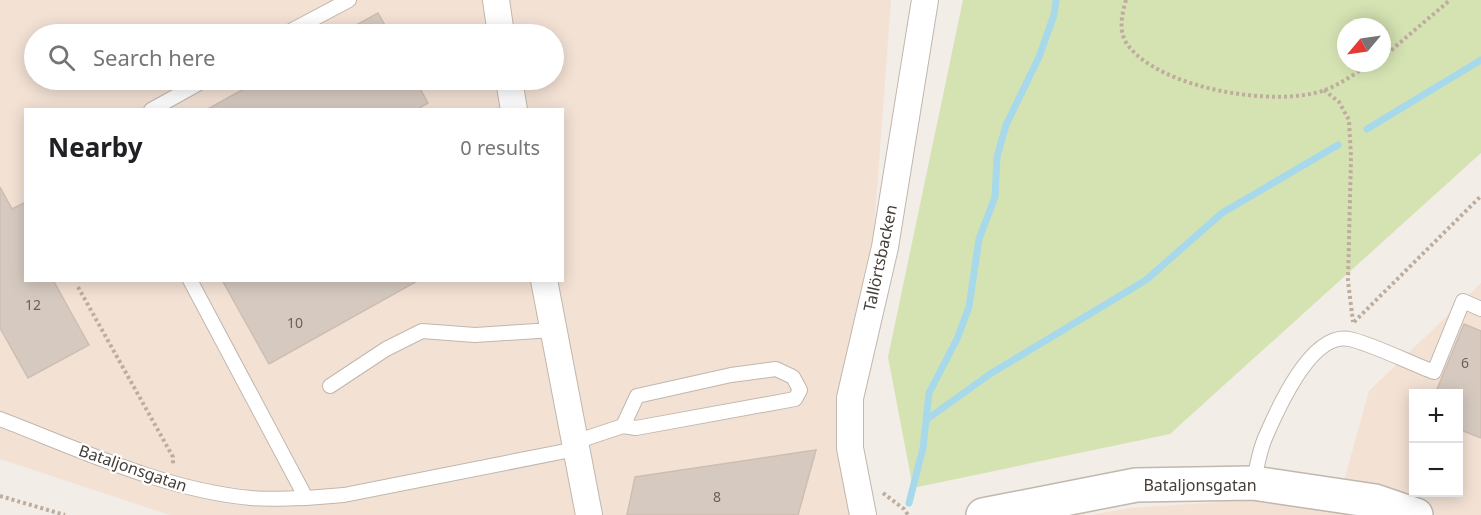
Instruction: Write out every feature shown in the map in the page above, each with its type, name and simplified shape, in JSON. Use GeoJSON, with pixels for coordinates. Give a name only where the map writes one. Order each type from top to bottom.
{"type":"FeatureCollection","features":[{"type":"Feature","properties":{"kind":"street"},"geometry":{"type":"LineString","coordinates":[[496,0],[500,24]]}},
{"type":"Feature","properties":{"kind":"street","name":"Tallörtsbacken"},"geometry":{"type":"LineString","coordinates":[[863,515],[850,448],[850,398],[885,247],[926,0]]}},
{"type":"Feature","properties":{"kind":"street"},"geometry":{"type":"LineString","coordinates":[[511,90],[514,108]]}},
{"type":"Feature","properties":{"kind":"street"},"geometry":{"type":"LineString","coordinates":[[544,282],[588,515]]}},
{"type":"Feature","properties":{"kind":"street","name":"Bataljonsgatan"},"geometry":{"type":"LineString","coordinates":[[983,515],[1136,485],[1253,483],[1376,501],[1416,515]]}},
{"type":"Feature","properties":{"kind":"lane"},"geometry":{"type":"LineString","coordinates":[[304,24],[350,0]]}},
{"type":"Feature","properties":{"kind":"lane"},"geometry":{"type":"LineString","coordinates":[[155,108],[187,90]]}},
{"type":"Feature","properties":{"kind":"lane"},"geometry":{"type":"LineString","coordinates":[[190,282],[306,498]]}},
{"type":"Feature","properties":{"kind":"lane"},"geometry":{"type":"LineString","coordinates":[[1253,483],[1264,440],[1292,383],[1311,356],[1331,342],[1348,339],[1434,372],[1463,301],[1481,309]]}},
{"type":"Feature","properties":{"kind":"lane"},"geometry":{"type":"LineString","coordinates":[[330,386],[386,349],[422,331],[475,335],[553,330]]}},
{"type":"Feature","properties":{"kind":"lane","name":"Bataljonsgatan"},"geometry":{"type":"LineString","coordinates":[[0,419],[175,483],[252,499],[306,498],[344,495],[575,445],[622,426],[636,428],[795,399],[800,390],[793,377],[776,369],[731,375],[637,396],[622,426]]}},
{"type":"Feature","properties":{"kind":"path"},"geometry":{"type":"LineString","coordinates":[[1126,0],[1121,25],[1127,43],[1161,70],[1192,84],[1228,92],[1279,97],[1324,90],[1356,72]]}},
{"type":"Feature","properties":{"kind":"path"},"geometry":{"type":"LineString","coordinates":[[1391,50],[1450,0]]}},
{"type":"Feature","properties":{"kind":"path"},"geometry":{"type":"LineString","coordinates":[[1324,90],[1339,102],[1348,120],[1351,157],[1348,282],[1353,323]]}},
{"type":"Feature","properties":{"kind":"path"},"geometry":{"type":"LineString","coordinates":[[1331,342],[1481,196]]}},
{"type":"Feature","properties":{"kind":"path"},"geometry":{"type":"LineString","coordinates":[[78,287],[172,457],[175,483]]}},
{"type":"Feature","properties":{"kind":"path"},"geometry":{"type":"LineString","coordinates":[[0,496],[65,515]]}},
{"type":"Feature","properties":{"kind":"shaded area"},"geometry":{"type":"Polygon","coordinates":[[[0,0],[891,0],[874,230],[845,359],[836,414],[851,515],[170,515],[0,459],[0,0]]]}},
{"type":"Feature","properties":{"kind":"shaded area"},"geometry":{"type":"Polygon","coordinates":[[[1481,283],[1481,515],[1092,515],[1130,508],[1254,500],[1335,513],[1369,391],[1481,283]]]}},
{"type":"Feature","properties":{"kind":"green space"},"geometry":{"type":"Polygon","coordinates":[[[963,0],[1481,0],[1481,153],[1170,434],[913,488],[888,357],[963,0]]]}},
{"type":"Feature","properties":{"kind":"building"},"geometry":{"type":"Polygon","coordinates":[[[378,13],[384,24],[358,24],[378,13]]]}},
{"type":"Feature","properties":{"kind":"building"},"geometry":{"type":"Polygon","coordinates":[[[242,90],[421,90],[428,103],[419,108],[210,108],[242,90]]]}},
{"type":"Feature","properties":{"kind":"building"},"geometry":{"type":"Polygon","coordinates":[[[0,187],[12,209],[24,203],[24,282],[54,282],[89,345],[28,378],[0,328],[0,187]]]}},
{"type":"Feature","properties":{"kind":"building"},"geometry":{"type":"Polygon","coordinates":[[[223,282],[415,282],[269,364],[223,282]]]}},
{"type":"Feature","properties":{"kind":"building"},"geometry":{"type":"Polygon","coordinates":[[[1464,324],[1481,331],[1481,438],[1463,431],[1463,389],[1437,389],[1464,324]]]}},
{"type":"Feature","properties":{"kind":"building"},"geometry":{"type":"Polygon","coordinates":[[[816,450],[798,515],[627,515],[635,477],[816,450]]]}},
{"type":"Feature","properties":{"kind":"waterway"},"geometry":{"type":"LineString","coordinates":[[909,503],[923,448],[929,393],[957,339],[969,307],[979,239],[995,197],[997,157],[1006,125],[1039,57],[1054,15],[1056,0]]}},
{"type":"Feature","properties":{"kind":"waterway"},"geometry":{"type":"LineString","coordinates":[[1367,129],[1481,60]]}},
{"type":"Feature","properties":{"kind":"waterway"},"geometry":{"type":"LineString","coordinates":[[926,420],[990,374],[1146,280],[1222,213],[1338,145]]}}]}
